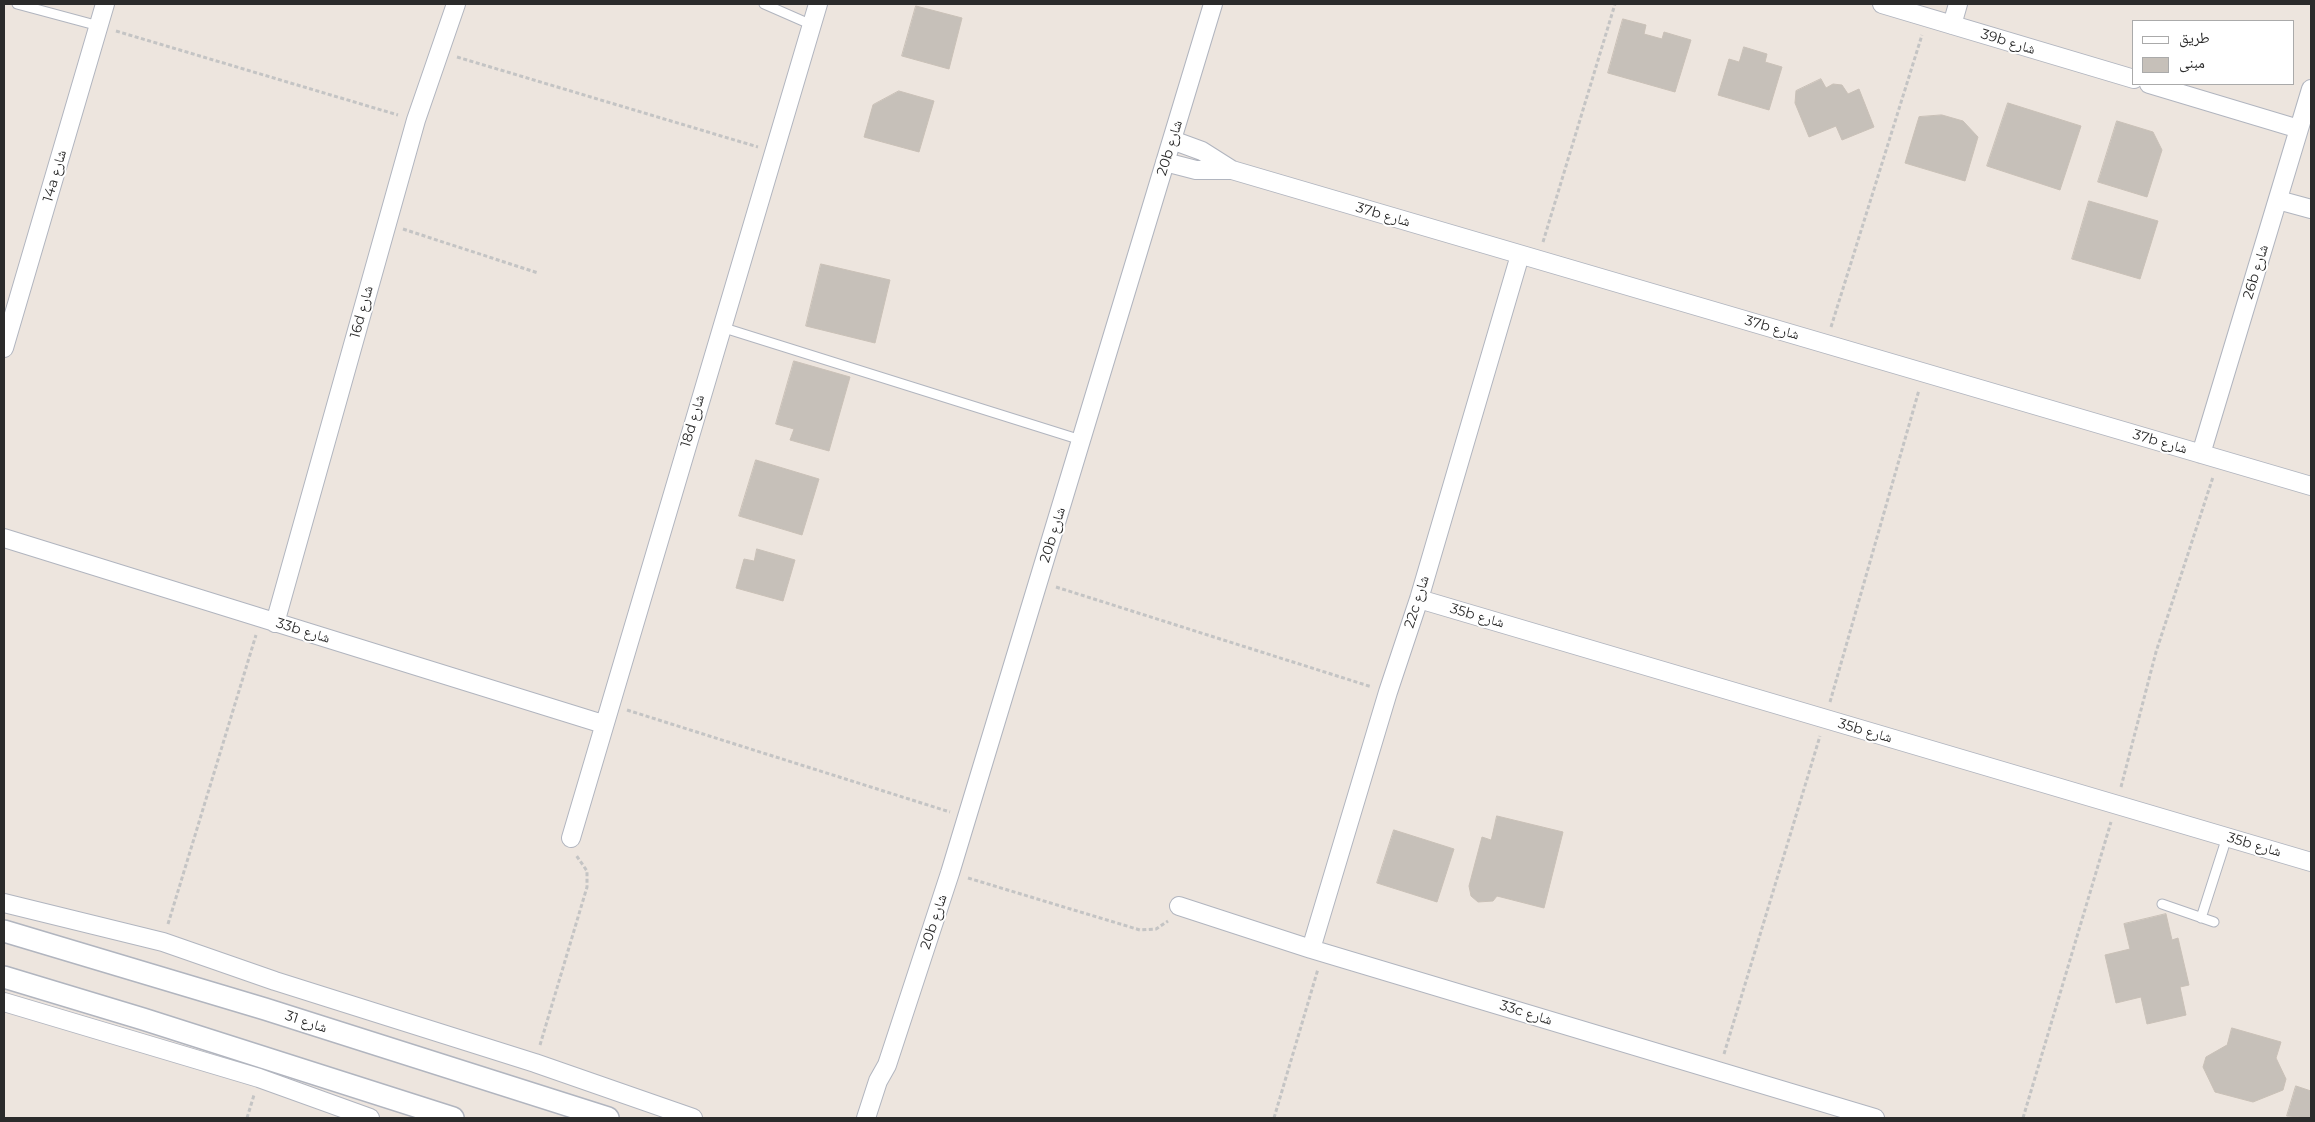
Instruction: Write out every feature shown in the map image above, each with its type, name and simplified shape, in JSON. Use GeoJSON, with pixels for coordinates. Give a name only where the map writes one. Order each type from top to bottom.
{"type":"FeatureCollection","features":[{"type":"Feature","properties":{"kind":"street","name":"14a شارع"},"geometry":{"type":"LineString","coordinates":[[4,348],[105,4]]}},
{"type":"Feature","properties":{"kind":"street","name":"16d شارع"},"geometry":{"type":"LineString","coordinates":[[268,620],[387,224],[416,120],[456,4]]}},
{"type":"Feature","properties":{"kind":"street","name":"18d شارع"},"geometry":{"type":"LineString","coordinates":[[571,838],[818,4]]}},
{"type":"Feature","properties":{"kind":"street","name":"20b شارع"},"geometry":{"type":"LineString","coordinates":[[876,1118],[882,1097],[887,1065],[950,873],[1213,4]]}},
{"type":"Feature","properties":{"kind":"street","name":"39b شارع"},"geometry":{"type":"LineString","coordinates":[[1882,4],[2132,78]]}},
{"type":"Feature","properties":{"kind":"street"},"geometry":{"type":"LineString","coordinates":[[1952,25],[1958,4]]}},
{"type":"Feature","properties":{"kind":"street"},"geometry":{"type":"LineString","coordinates":[[2152,85],[2299,129]]}},
{"type":"Feature","properties":{"kind":"street","name":"26b شارع"},"geometry":{"type":"LineString","coordinates":[[2202,454],[2311,89]]}},
{"type":"Feature","properties":{"kind":"street","name":"37b شارع"},"geometry":{"type":"LineString","coordinates":[[1172,140],[1202,151],[1232,170],[2311,486]]}},
{"type":"Feature","properties":{"kind":"street","name":"37b شارع"},"geometry":{"type":"LineString","coordinates":[[1166,162],[1196,170],[1232,170]]}},
{"type":"Feature","properties":{"kind":"street"},"geometry":{"type":"LineString","coordinates":[[2278,200],[2311,209]]}},
{"type":"Feature","properties":{"kind":"street","name":"22c شارع"},"geometry":{"type":"LineString","coordinates":[[1317,950],[1388,692],[1419,599],[1520,254]]}},
{"type":"Feature","properties":{"kind":"street","name":"33b شارع"},"geometry":{"type":"LineString","coordinates":[[4,538],[604,724]]}},
{"type":"Feature","properties":{"kind":"street","name":"35b شارع"},"geometry":{"type":"LineString","coordinates":[[1419,599],[2311,862]]}},
{"type":"Feature","properties":{"kind":"street"},"geometry":{"type":"LineString","coordinates":[[4,903],[163,942],[282,984],[535,1063],[693,1118]]}},
{"type":"Feature","properties":{"kind":"street","name":"33c شارع"},"geometry":{"type":"LineString","coordinates":[[1179,906],[1317,950],[1875,1118]]}},
{"type":"Feature","properties":{"kind":"street","name":"شارع 31"},"geometry":{"type":"LineString","coordinates":[[4,931],[265,1009],[608,1118]]}},
{"type":"Feature","properties":{"kind":"street"},"geometry":{"type":"LineString","coordinates":[[4,977],[143,1019],[453,1118]]}},
{"type":"Feature","properties":{"kind":"street"},"geometry":{"type":"LineString","coordinates":[[4,1002],[259,1078],[370,1118]]}},
{"type":"Feature","properties":{"kind":"street","name":"20b شارع"},"geometry":{"type":"LineString","coordinates":[[866,1118],[878,1081],[887,1065]]}},
{"type":"Feature","properties":{"kind":"lane"},"geometry":{"type":"LineString","coordinates":[[17,4],[99,26]]}},
{"type":"Feature","properties":{"kind":"lane"},"geometry":{"type":"LineString","coordinates":[[764,4],[812,25]]}},
{"type":"Feature","properties":{"kind":"lane"},"geometry":{"type":"LineString","coordinates":[[721,327],[1081,440]]}},
{"type":"Feature","properties":{"kind":"lane"},"geometry":{"type":"LineString","coordinates":[[2200,918],[2227,837]]}},
{"type":"Feature","properties":{"kind":"lane"},"geometry":{"type":"LineString","coordinates":[[2162,904],[2214,922]]}},
{"type":"Feature","properties":{"kind":"path"},"geometry":{"type":"LineString","coordinates":[[1538,260],[1615,4]]}},
{"type":"Feature","properties":{"kind":"path"},"geometry":{"type":"LineString","coordinates":[[1826,344],[1927,17]]}},
{"type":"Feature","properties":{"kind":"path"},"geometry":{"type":"LineString","coordinates":[[99,26],[416,120]]}},
{"type":"Feature","properties":{"kind":"path"},"geometry":{"type":"LineString","coordinates":[[440,52],[773,152]]}},
{"type":"Feature","properties":{"kind":"path"},"geometry":{"type":"LineString","coordinates":[[387,224],[538,273]]}},
{"type":"Feature","properties":{"kind":"path"},"geometry":{"type":"LineString","coordinates":[[1039,581],[1388,692]]}},
{"type":"Feature","properties":{"kind":"path"},"geometry":{"type":"LineString","coordinates":[[163,942],[268,620]]}},
{"type":"Feature","properties":{"kind":"path"},"geometry":{"type":"LineString","coordinates":[[610,704],[967,817]]}},
{"type":"Feature","properties":{"kind":"path"},"geometry":{"type":"LineString","coordinates":[[535,1063],[588,882],[587,871],[574,851],[571,838]]}},
{"type":"Feature","properties":{"kind":"path"},"geometry":{"type":"LineString","coordinates":[[950,873],[1140,930],[1156,929],[1164,924],[1179,906]]}},
{"type":"Feature","properties":{"kind":"path"},"geometry":{"type":"LineString","coordinates":[[1274,1118],[1317,950]]}},
{"type":"Feature","properties":{"kind":"building"},"geometry":{"type":"Polygon","coordinates":[[[916,6],[962,18],[949,69],[902,56],[916,6]]]}},
{"type":"Feature","properties":{"kind":"building"},"geometry":{"type":"Polygon","coordinates":[[[1623,19],[1646,25],[1644,34],[1662,39],[1664,32],[1691,40],[1675,92],[1608,73],[1623,19]]]}},
{"type":"Feature","properties":{"kind":"building"},"geometry":{"type":"Polygon","coordinates":[[[1744,47],[1767,54],[1765,62],[1782,67],[1769,110],[1718,95],[1729,59],[1739,62],[1744,47]]]}},
{"type":"Feature","properties":{"kind":"building"},"geometry":{"type":"Polygon","coordinates":[[[1821,79],[1826,88],[1833,84],[1842,85],[1848,94],[1859,89],[1874,127],[1842,140],[1836,126],[1809,137],[1795,103],[1796,91],[1821,79]]]}},
{"type":"Feature","properties":{"kind":"building"},"geometry":{"type":"Polygon","coordinates":[[[899,91],[934,101],[919,152],[864,137],[873,105],[899,91]]]}},
{"type":"Feature","properties":{"kind":"building"},"geometry":{"type":"Polygon","coordinates":[[[2008,103],[2081,126],[2060,190],[1987,166],[2008,103]]]}},
{"type":"Feature","properties":{"kind":"building"},"geometry":{"type":"Polygon","coordinates":[[[1942,115],[1963,121],[1978,137],[1965,181],[1905,163],[1919,117],[1942,115]]]}},
{"type":"Feature","properties":{"kind":"building"},"geometry":{"type":"Polygon","coordinates":[[[2117,121],[2153,132],[2162,150],[2147,197],[2098,182],[2117,121]]]}},
{"type":"Feature","properties":{"kind":"building"},"geometry":{"type":"Polygon","coordinates":[[[2089,201],[2158,221],[2140,279],[2072,259],[2089,201]]]}},
{"type":"Feature","properties":{"kind":"building"},"geometry":{"type":"Polygon","coordinates":[[[821,264],[890,280],[875,343],[806,326],[821,264]]]}},
{"type":"Feature","properties":{"kind":"building"},"geometry":{"type":"Polygon","coordinates":[[[794,361],[850,377],[829,451],[790,440],[794,429],[776,424],[794,361]]]}},
{"type":"Feature","properties":{"kind":"building"},"geometry":{"type":"Polygon","coordinates":[[[756,460],[819,479],[802,535],[739,516],[756,460]]]}},
{"type":"Feature","properties":{"kind":"building"},"geometry":{"type":"Polygon","coordinates":[[[757,549],[795,560],[783,601],[736,588],[744,559],[754,561],[757,549]]]}},
{"type":"Feature","properties":{"kind":"building"},"geometry":{"type":"Polygon","coordinates":[[[1497,816],[1563,832],[1544,908],[1497,896],[1493,901],[1478,902],[1471,896],[1469,886],[1482,837],[1491,840],[1497,816]]]}},
{"type":"Feature","properties":{"kind":"building"},"geometry":{"type":"Polygon","coordinates":[[[1394,830],[1454,849],[1437,902],[1377,883],[1394,830]]]}},
{"type":"Feature","properties":{"kind":"building"},"geometry":{"type":"Polygon","coordinates":[[[2166,914],[2172,940],[2178,938],[2189,985],[2180,987],[2186,1015],[2147,1024],[2141,997],[2116,1003],[2105,955],[2130,949],[2124,924],[2166,914]]]}},
{"type":"Feature","properties":{"kind":"building"},"geometry":{"type":"Polygon","coordinates":[[[2232,1028],[2281,1042],[2276,1058],[2286,1079],[2283,1090],[2253,1102],[2215,1092],[2203,1067],[2206,1057],[2227,1045],[2232,1028]]]}},
{"type":"Feature","properties":{"kind":"building"},"geometry":{"type":"Polygon","coordinates":[[[2296,1086],[2311,1091],[2311,1118],[2287,1116],[2296,1086]]]}}]}
